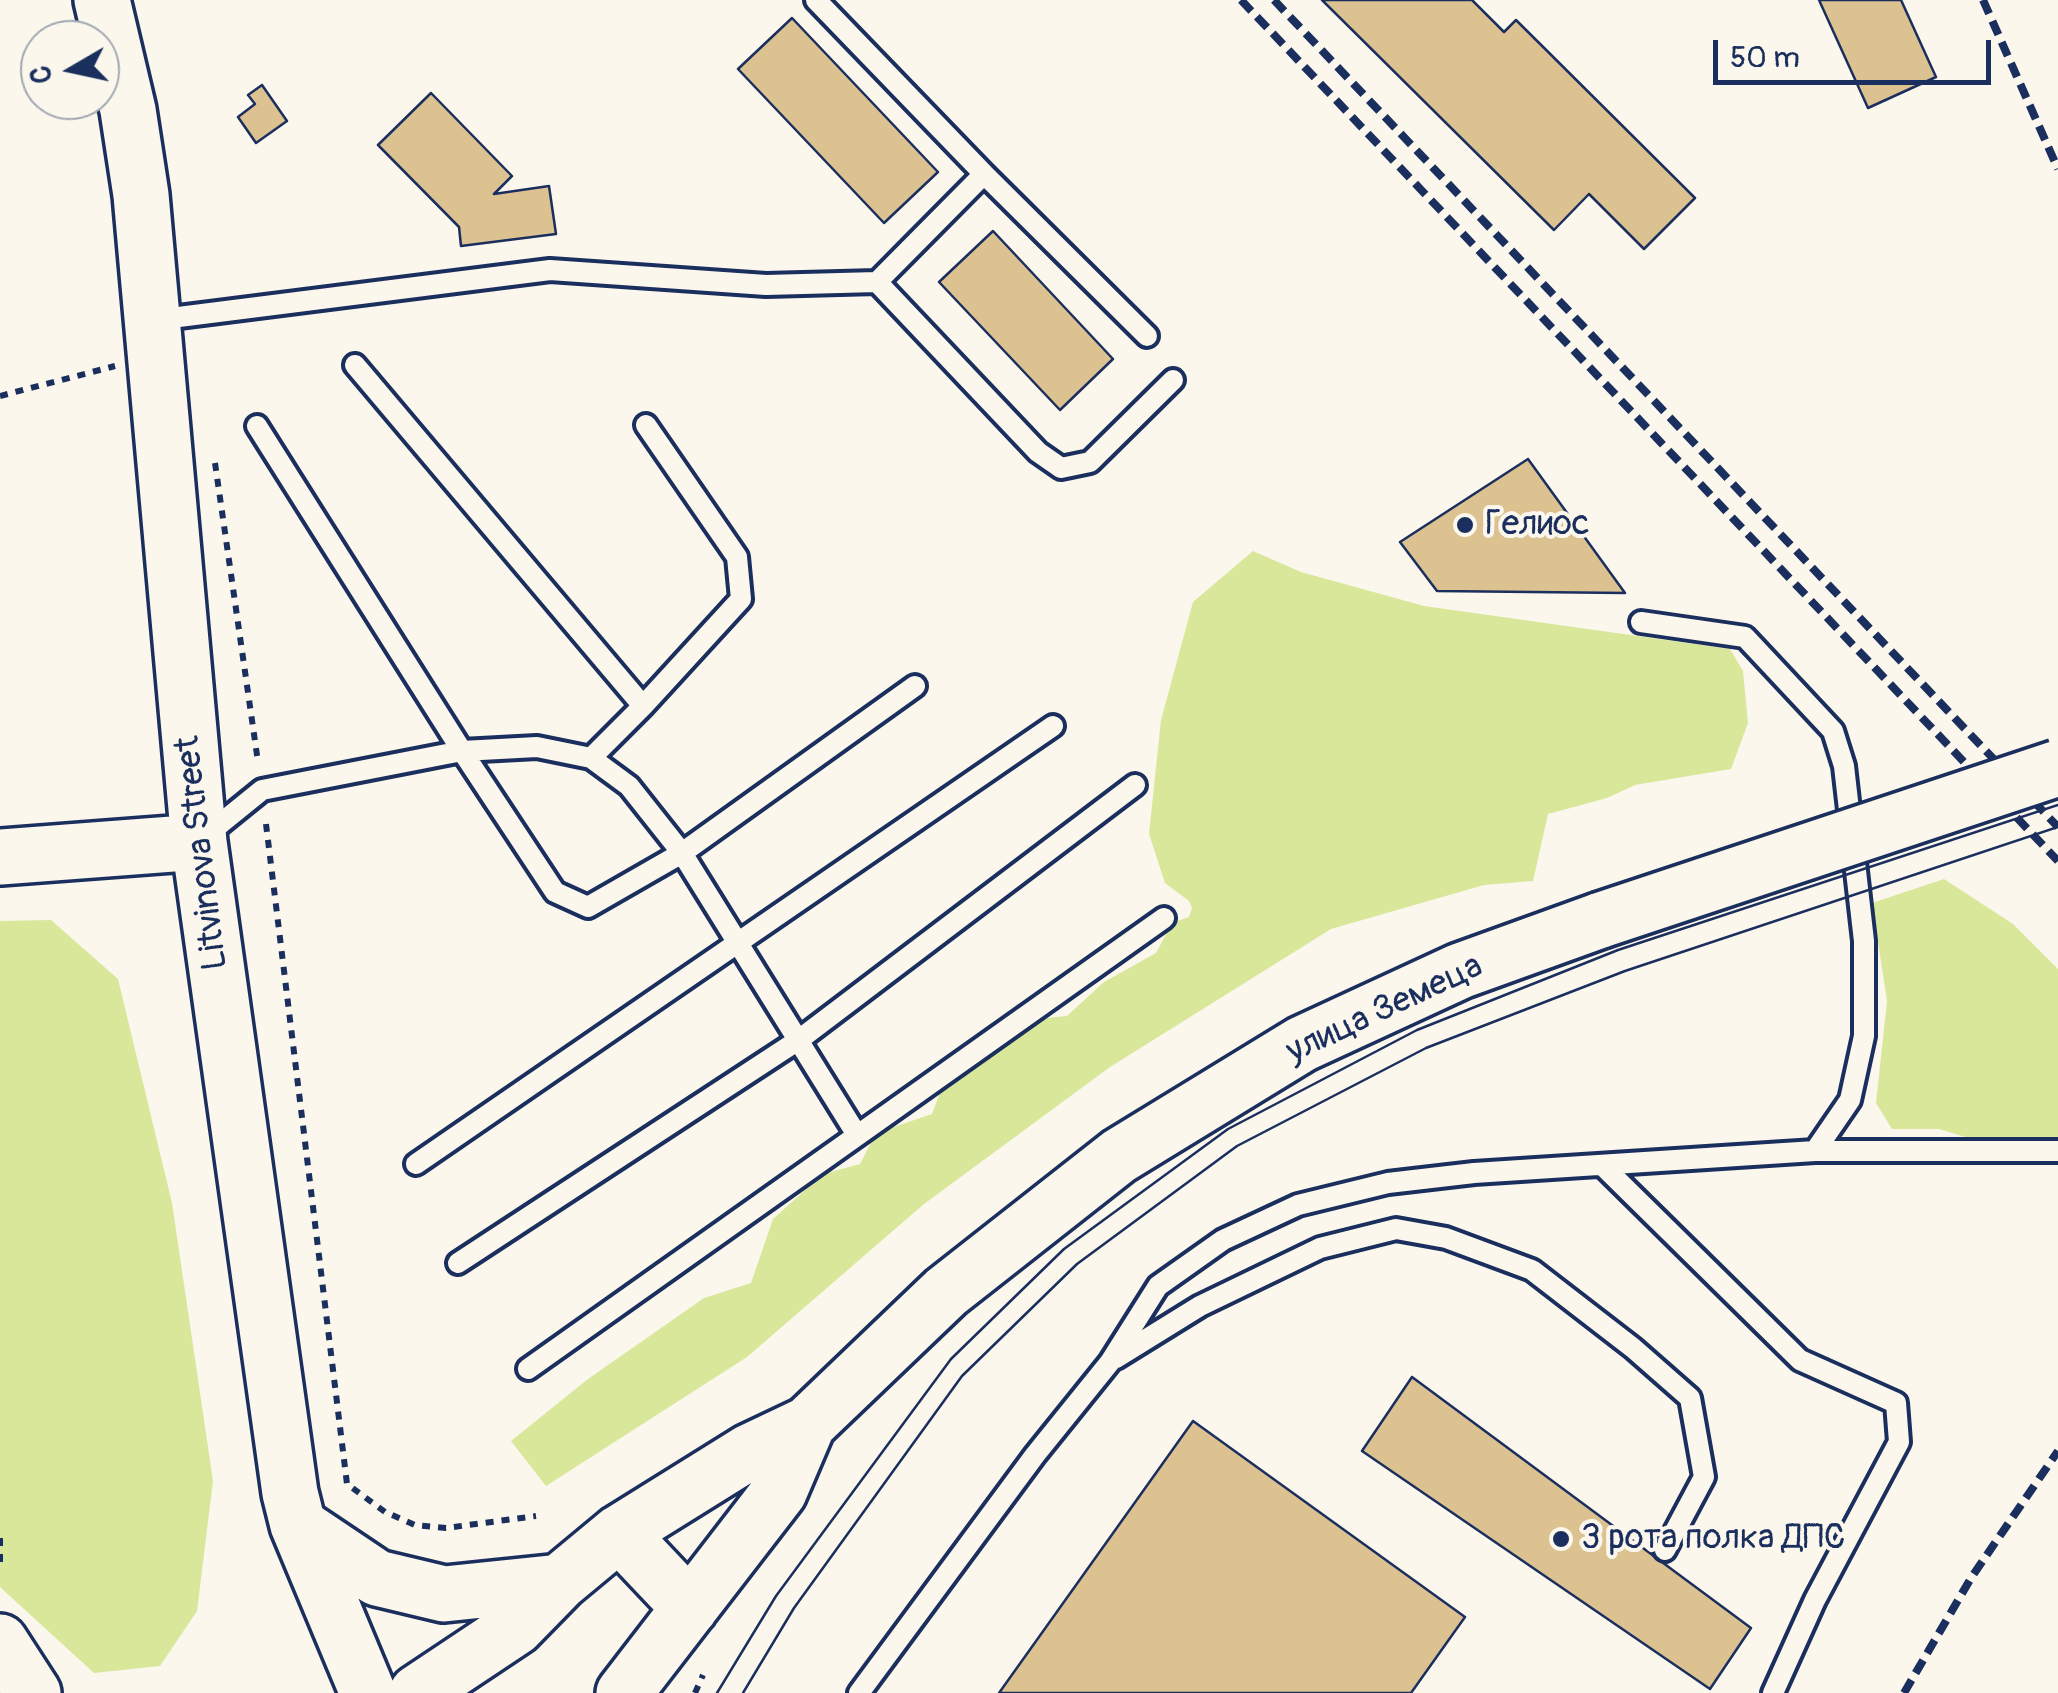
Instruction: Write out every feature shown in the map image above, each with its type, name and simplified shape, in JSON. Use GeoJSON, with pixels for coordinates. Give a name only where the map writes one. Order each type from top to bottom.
{"type":"FeatureCollection","features":[{"type":"Feature","properties":{"kind":"main road","name":"Litvinova Street"},"geometry":{"type":"LineString","coordinates":[[102,0],[128,110],[154,338],[199,842],[290,1493],[298,1525],[368,1693]]}},
{"type":"Feature","properties":{"kind":"main road","name":"улица Земеца"},"geometry":{"type":"LineString","coordinates":[[808,1424],[946,1292],[1118,1156],[1302,1044],[1460,971],[2058,768]]}},
{"type":"Feature","properties":{"kind":"main road"},"geometry":{"type":"LineString","coordinates":[[0,857],[199,842]]}},
{"type":"Feature","properties":{"kind":"main road"},"geometry":{"type":"LineString","coordinates":[[417,1693],[516,1627],[560,1582],[619,1533],[749,1452],[808,1424]]}},
{"type":"Feature","properties":{"kind":"main road"},"geometry":{"type":"LineString","coordinates":[[624,1693],[779,1492],[808,1424]]}},
{"type":"Feature","properties":{"kind":"main road"},"geometry":{"type":"LineString","coordinates":[[298,1525],[377,1578],[444,1594],[560,1582]]}},
{"type":"Feature","properties":{"kind":"main road"},"geometry":{"type":"LineString","coordinates":[[619,1533],[690,1608]]}},
{"type":"Feature","properties":{"kind":"main road"},"geometry":{"type":"LineString","coordinates":[[0,1642],[33,1693]]}},
{"type":"Feature","properties":{"kind":"lane"},"geometry":{"type":"LineString","coordinates":[[816,0],[1146,336]]}},
{"type":"Feature","properties":{"kind":"lane"},"geometry":{"type":"LineString","coordinates":[[154,338],[550,270],[766,285],[877,282],[984,174]]}},
{"type":"Feature","properties":{"kind":"lane"},"geometry":{"type":"LineString","coordinates":[[877,282],[1038,452],[1062,468],[1090,462],[1174,380]]}},
{"type":"Feature","properties":{"kind":"lane"},"geometry":{"type":"LineString","coordinates":[[354,366],[643,706]]}},
{"type":"Feature","properties":{"kind":"lane"},"geometry":{"type":"LineString","coordinates":[[591,758],[741,600],[737,556],[646,425]]}},
{"type":"Feature","properties":{"kind":"lane"},"geometry":{"type":"LineString","coordinates":[[257,426],[555,892],[588,908],[682,853],[915,686]]}},
{"type":"Feature","properties":{"kind":"lane"},"geometry":{"type":"LineString","coordinates":[[1640,622],[1745,638],[1833,731],[1844,766],[1864,941],[1864,1036],[1850,1100],[1816,1151]]}},
{"type":"Feature","properties":{"kind":"lane"},"geometry":{"type":"LineString","coordinates":[[416,1164],[1053,726]]}},
{"type":"Feature","properties":{"kind":"lane"},"geometry":{"type":"LineString","coordinates":[[199,842],[262,790],[462,751],[537,747],[591,758],[630,786],[682,853],[857,1135]]}},
{"type":"Feature","properties":{"kind":"lane"},"geometry":{"type":"LineString","coordinates":[[458,1263],[800,1039],[1135,785]]}},
{"type":"Feature","properties":{"kind":"lane"},"geometry":{"type":"LineString","coordinates":[[528,1368],[1164,918]]}},
{"type":"Feature","properties":{"kind":"lane"},"geometry":{"type":"LineString","coordinates":[[858,1693],[1035,1455],[1110,1362],[1158,1286],[1223,1240],[1298,1204],[1388,1182],[1602,1165],[1816,1151],[2058,1151]]}},
{"type":"Feature","properties":{"kind":"lane"},"geometry":{"type":"LineString","coordinates":[[1602,1165],[1800,1360],[1896,1403],[1899,1442],[1772,1693]]}},
{"type":"Feature","properties":{"kind":"lane"},"geometry":{"type":"LineString","coordinates":[[1110,1362],[1200,1306],[1320,1248],[1396,1230],[1446,1238],[1532,1270],[1634,1348],[1690,1398],[1704,1477],[1666,1550]]}},
{"type":"Feature","properties":{"kind":"path"},"geometry":{"type":"LineString","coordinates":[[0,396],[154,338]]}},
{"type":"Feature","properties":{"kind":"path"},"geometry":{"type":"LineString","coordinates":[[214,460],[262,790],[347,1484],[385,1512],[416,1525],[446,1528],[536,1516]]}},
{"type":"Feature","properties":{"kind":"path"},"geometry":{"type":"LineString","coordinates":[[0,1538],[0,1562]]}},
{"type":"Feature","properties":{"kind":"path"},"geometry":{"type":"LineString","coordinates":[[695,1693],[703,1674]]}},
{"type":"Feature","properties":{"kind":"green space"},"geometry":{"type":"Polygon","coordinates":[[[1253,551],[1301,572],[1424,606],[1730,649],[1743,671],[1748,723],[1731,769],[1635,785],[1607,798],[1548,814],[1533,881],[1484,885],[1331,929],[1110,1067],[924,1204],[747,1357],[546,1486],[511,1441],[588,1379],[704,1298],[751,1283],[773,1219],[823,1174],[860,1164],[876,1133],[932,1114],[944,1082],[1037,1019],[1067,1016],[1104,982],[1156,953],[1172,923],[1189,917],[1189,901],[1165,883],[1149,834],[1161,720],[1193,602],[1253,551]]]}},
{"type":"Feature","properties":{"kind":"green space"},"geometry":{"type":"Polygon","coordinates":[[[1944,879],[2013,924],[2058,969],[2058,1140],[1982,1142],[1939,1129],[1892,1129],[1876,1103],[1887,1001],[1872,903],[1944,879]]]}},
{"type":"Feature","properties":{"kind":"green space"},"geometry":{"type":"Polygon","coordinates":[[[51,920],[118,979],[172,1203],[213,1481],[197,1611],[160,1666],[94,1673],[0,1587],[0,921],[51,920]]]}},
{"type":"Feature","properties":{"kind":"building"},"geometry":{"type":"Polygon","coordinates":[[[1322,0],[1472,0],[1504,32],[1516,20],[1695,198],[1644,249],[1589,194],[1554,230],[1322,0]]]}},
{"type":"Feature","properties":{"kind":"building"},"geometry":{"type":"Polygon","coordinates":[[[1819,0],[1901,0],[1936,77],[1868,108],[1819,0]]]}},
{"type":"Feature","properties":{"kind":"building"},"geometry":{"type":"Polygon","coordinates":[[[792,18],[938,172],[884,223],[738,69],[792,18]]]}},
{"type":"Feature","properties":{"kind":"building"},"geometry":{"type":"Polygon","coordinates":[[[262,85],[287,121],[256,143],[238,117],[255,104],[248,95],[262,85]]]}},
{"type":"Feature","properties":{"kind":"building"},"geometry":{"type":"Polygon","coordinates":[[[431,93],[512,176],[494,194],[549,186],[556,234],[461,246],[459,227],[378,145],[431,93]]]}},
{"type":"Feature","properties":{"kind":"building"},"geometry":{"type":"Polygon","coordinates":[[[993,231],[1113,359],[1060,410],[939,282],[993,231]]]}},
{"type":"Feature","properties":{"kind":"building"},"geometry":{"type":"Polygon","coordinates":[[[1528,459],[1625,593],[1437,591],[1400,542],[1528,459]]]}},
{"type":"Feature","properties":{"kind":"building","name":"3 рота полка ДПС"},"geometry":{"type":"Polygon","coordinates":[[[1412,1377],[1751,1628],[1710,1689],[1362,1451],[1412,1377]]]}},
{"type":"Feature","properties":{"kind":"building"},"geometry":{"type":"Polygon","coordinates":[[[1193,1421],[1465,1617],[1411,1693],[999,1693],[1193,1421]]]}},
{"type":"Feature","properties":{"kind":"tram line"},"geometry":{"type":"LineString","coordinates":[[717,1693],[776,1596],[951,1359],[1064,1249],[1228,1129],[1417,1030],[1618,950],[2058,805]]}},
{"type":"Feature","properties":{"kind":"tram line"},"geometry":{"type":"LineString","coordinates":[[743,1693],[794,1608],[962,1376],[1077,1264],[1237,1146],[1426,1048],[1625,971],[2058,827]]}},
{"type":"Feature","properties":{"kind":"railway"},"geometry":{"type":"LineString","coordinates":[[1241,0],[2058,861]]}},
{"type":"Feature","properties":{"kind":"railway"},"geometry":{"type":"LineString","coordinates":[[1274,0],[2058,827]]}},
{"type":"Feature","properties":{"kind":"railway"},"geometry":{"type":"LineString","coordinates":[[1983,0],[2058,169]]}},
{"type":"Feature","properties":{"kind":"railway"},"geometry":{"type":"LineString","coordinates":[[1904,1693],[1971,1578],[2058,1451]]}},
{"type":"Feature","properties":{"kind":"place","name":"Гелиос"},"geometry":{"type":"Point","coordinates":[1465,525]}},
{"type":"Feature","properties":{"kind":"place","name":"3 рота полка ДПС"},"geometry":{"type":"Point","coordinates":[1561,1539]}}]}
